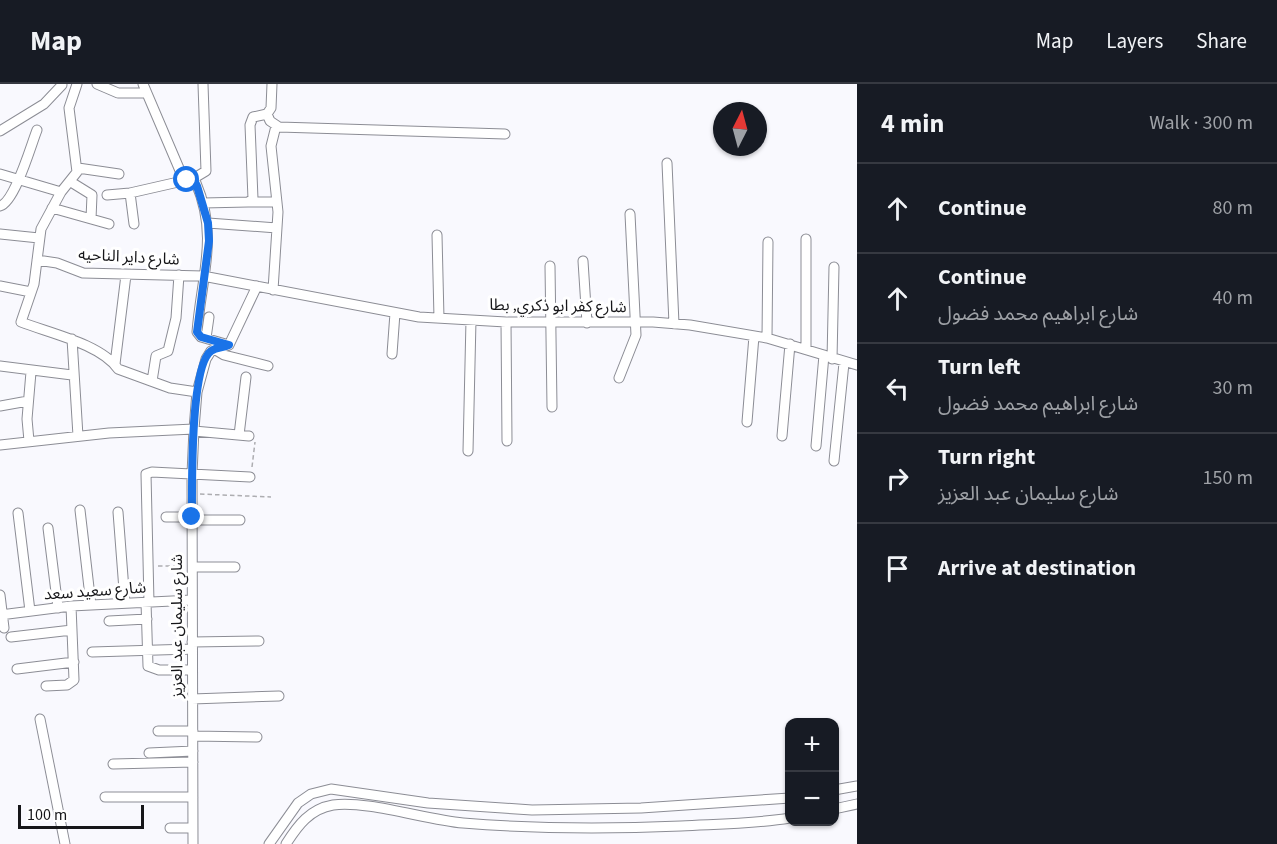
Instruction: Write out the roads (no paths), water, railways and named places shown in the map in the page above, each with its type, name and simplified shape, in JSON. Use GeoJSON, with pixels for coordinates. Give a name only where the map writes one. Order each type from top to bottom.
{"type":"FeatureCollection","features":[{"type":"Feature","properties":{"kind":"street"},"geometry":{"type":"LineString","coordinates":[[0,131],[44,104],[61,84]]}},
{"type":"Feature","properties":{"kind":"street"},"geometry":{"type":"LineString","coordinates":[[76,84],[70,97],[69,108],[78,168],[52,208],[39,238],[31,292],[21,322],[72,339],[114,361],[118,369],[170,388],[197,392]]}},
{"type":"Feature","properties":{"kind":"street"},"geometry":{"type":"LineString","coordinates":[[98,84],[118,93],[144,89],[187,180],[196,183],[208,223],[208,254],[203,276],[197,332],[206,338],[229,345]]}},
{"type":"Feature","properties":{"kind":"street"},"geometry":{"type":"LineString","coordinates":[[107,195],[130,194],[187,180],[206,171],[203,84]]}},
{"type":"Feature","properties":{"kind":"street"},"geometry":{"type":"LineString","coordinates":[[250,202],[254,197],[250,125],[253,117],[267,114],[271,110],[272,84]]}},
{"type":"Feature","properties":{"kind":"street"},"geometry":{"type":"LineString","coordinates":[[267,114],[276,126],[289,129],[505,134]]}},
{"type":"Feature","properties":{"kind":"street"},"geometry":{"type":"LineString","coordinates":[[273,290],[277,228],[271,153],[276,126]]}},
{"type":"Feature","properties":{"kind":"street"},"geometry":{"type":"LineString","coordinates":[[0,206],[7,203],[18,181],[37,130]]}},
{"type":"Feature","properties":{"kind":"street"},"geometry":{"type":"LineString","coordinates":[[667,163],[674,324]]}},
{"type":"Feature","properties":{"kind":"street"},"geometry":{"type":"LineString","coordinates":[[78,168],[119,174]]}},
{"type":"Feature","properties":{"kind":"street"},"geometry":{"type":"LineString","coordinates":[[0,174],[61,192]]}},
{"type":"Feature","properties":{"kind":"street"},"geometry":{"type":"LineString","coordinates":[[71,182],[92,195],[91,219]]}},
{"type":"Feature","properties":{"kind":"street"},"geometry":{"type":"LineString","coordinates":[[130,194],[134,224]]}},
{"type":"Feature","properties":{"kind":"street"},"geometry":{"type":"LineString","coordinates":[[203,203],[276,202]]}},
{"type":"Feature","properties":{"kind":"street"},"geometry":{"type":"LineString","coordinates":[[52,208],[109,224]]}},
{"type":"Feature","properties":{"kind":"street"},"geometry":{"type":"LineString","coordinates":[[619,378],[635,343],[637,322],[630,214]]}},
{"type":"Feature","properties":{"kind":"street"},"geometry":{"type":"LineString","coordinates":[[208,223],[277,228]]}},
{"type":"Feature","properties":{"kind":"street"},"geometry":{"type":"LineString","coordinates":[[0,234],[39,238]]}},
{"type":"Feature","properties":{"kind":"street"},"geometry":{"type":"LineString","coordinates":[[437,236],[439,318]]}},
{"type":"Feature","properties":{"kind":"street"},"geometry":{"type":"LineString","coordinates":[[806,239],[806,348]]}},
{"type":"Feature","properties":{"kind":"street"},"geometry":{"type":"LineString","coordinates":[[767,338],[768,242]]}},
{"type":"Feature","properties":{"kind":"street","name":"شارع داير الناحيه"},"geometry":{"type":"LineString","coordinates":[[37,260],[57,263],[83,273],[203,276],[257,286]]}},
{"type":"Feature","properties":{"kind":"street"},"geometry":{"type":"LineString","coordinates":[[583,261],[587,323]]}},
{"type":"Feature","properties":{"kind":"street"},"geometry":{"type":"LineString","coordinates":[[550,266],[552,407]]}},
{"type":"Feature","properties":{"kind":"street"},"geometry":{"type":"LineString","coordinates":[[816,446],[828,357],[834,267]]}},
{"type":"Feature","properties":{"kind":"street"},"geometry":{"type":"LineString","coordinates":[[115,364],[126,275]]}},
{"type":"Feature","properties":{"kind":"street"},"geometry":{"type":"LineString","coordinates":[[152,381],[156,356],[168,351],[173,337],[179,275]]}},
{"type":"Feature","properties":{"kind":"street"},"geometry":{"type":"LineString","coordinates":[[0,286],[31,292]]}},
{"type":"Feature","properties":{"kind":"street"},"geometry":{"type":"LineString","coordinates":[[214,349],[229,345],[257,286]]}},
{"type":"Feature","properties":{"kind":"street","name":"شارع كفر ابو ذكري, بطا"},"geometry":{"type":"LineString","coordinates":[[257,286],[394,313],[439,318],[506,322],[674,324],[767,338],[806,348],[844,363],[857,365]]}},
{"type":"Feature","properties":{"kind":"street"},"geometry":{"type":"LineString","coordinates":[[392,354],[394,313]]}},
{"type":"Feature","properties":{"kind":"street"},"geometry":{"type":"LineString","coordinates":[[206,338],[209,316]]}},
{"type":"Feature","properties":{"kind":"street"},"geometry":{"type":"LineString","coordinates":[[468,451],[471,320]]}},
{"type":"Feature","properties":{"kind":"street"},"geometry":{"type":"LineString","coordinates":[[506,322],[507,441]]}},
{"type":"Feature","properties":{"kind":"street"},"geometry":{"type":"LineString","coordinates":[[747,422],[754,336]]}},
{"type":"Feature","properties":{"kind":"street"},"geometry":{"type":"LineString","coordinates":[[72,339],[72,375],[78,436]]}},
{"type":"Feature","properties":{"kind":"street"},"geometry":{"type":"LineString","coordinates":[[782,436],[790,344]]}},
{"type":"Feature","properties":{"kind":"street"},"geometry":{"type":"LineString","coordinates":[[214,349],[228,357],[268,366]]}},
{"type":"Feature","properties":{"kind":"street","name":"شارع سليمان عبد العزيز"},"geometry":{"type":"LineString","coordinates":[[193,844],[192,474],[197,392],[204,365],[214,349]]}},
{"type":"Feature","properties":{"kind":"street"},"geometry":{"type":"LineString","coordinates":[[834,461],[844,363]]}},
{"type":"Feature","properties":{"kind":"street"},"geometry":{"type":"LineString","coordinates":[[0,366],[31,372],[72,375]]}},
{"type":"Feature","properties":{"kind":"street"},"geometry":{"type":"LineString","coordinates":[[29,441],[28,400],[31,372]]}},
{"type":"Feature","properties":{"kind":"street"},"geometry":{"type":"LineString","coordinates":[[0,446],[78,436],[194,430],[244,436],[246,377]]}},
{"type":"Feature","properties":{"kind":"street"},"geometry":{"type":"LineString","coordinates":[[0,406],[28,400]]}},
{"type":"Feature","properties":{"kind":"street"},"geometry":{"type":"LineString","coordinates":[[191,670],[150,668],[147,663],[146,474],[152,472],[250,477]]}},
{"type":"Feature","properties":{"kind":"street"},"geometry":{"type":"LineString","coordinates":[[80,510],[91,605]]}},
{"type":"Feature","properties":{"kind":"street"},"geometry":{"type":"LineString","coordinates":[[118,512],[125,603]]}},
{"type":"Feature","properties":{"kind":"street"},"geometry":{"type":"LineString","coordinates":[[18,513],[30,611]]}},
{"type":"Feature","properties":{"kind":"street"},"geometry":{"type":"LineString","coordinates":[[166,517],[240,520]]}},
{"type":"Feature","properties":{"kind":"street"},"geometry":{"type":"LineString","coordinates":[[48,528],[58,608]]}},
{"type":"Feature","properties":{"kind":"street"},"geometry":{"type":"LineString","coordinates":[[193,567],[235,567]]}},
{"type":"Feature","properties":{"kind":"street"},"geometry":{"type":"LineString","coordinates":[[0,595],[4,628]]}},
{"type":"Feature","properties":{"kind":"street","name":"شارع سعيد سعد"},"geometry":{"type":"LineString","coordinates":[[1,614],[71,606],[192,600]]}},
{"type":"Feature","properties":{"kind":"street"},"geometry":{"type":"LineString","coordinates":[[46,686],[71,684],[74,678],[71,606]]}},
{"type":"Feature","properties":{"kind":"street"},"geometry":{"type":"LineString","coordinates":[[109,621],[147,619]]}},
{"type":"Feature","properties":{"kind":"street"},"geometry":{"type":"LineString","coordinates":[[11,637],[72,630]]}},
{"type":"Feature","properties":{"kind":"street"},"geometry":{"type":"LineString","coordinates":[[92,652],[259,641]]}},
{"type":"Feature","properties":{"kind":"street"},"geometry":{"type":"LineString","coordinates":[[17,669],[74,663]]}},
{"type":"Feature","properties":{"kind":"street"},"geometry":{"type":"LineString","coordinates":[[192,699],[279,696]]}},
{"type":"Feature","properties":{"kind":"street"},"geometry":{"type":"LineString","coordinates":[[40,719],[65,844]]}},
{"type":"Feature","properties":{"kind":"street"},"geometry":{"type":"LineString","coordinates":[[158,731],[257,737]]}},
{"type":"Feature","properties":{"kind":"street"},"geometry":{"type":"LineString","coordinates":[[149,753],[193,751]]}},
{"type":"Feature","properties":{"kind":"street"},"geometry":{"type":"LineString","coordinates":[[113,764],[193,762]]}},
{"type":"Feature","properties":{"kind":"street"},"geometry":{"type":"LineString","coordinates":[[839,789],[857,786]]}},
{"type":"Feature","properties":{"kind":"street"},"geometry":{"type":"LineString","coordinates":[[269,844],[298,803],[311,794],[331,789],[428,803],[532,810],[652,807],[785,798]]}},
{"type":"Feature","properties":{"kind":"street"},"geometry":{"type":"LineString","coordinates":[[105,797],[193,797]]}},
{"type":"Feature","properties":{"kind":"street"},"geometry":{"type":"LineString","coordinates":[[839,808],[857,804]]}},
{"type":"Feature","properties":{"kind":"street"},"geometry":{"type":"LineString","coordinates":[[286,844],[307,817],[321,808],[334,805],[363,807],[461,823],[550,828],[600,829],[753,823],[785,819]]}},
{"type":"Feature","properties":{"kind":"street"},"geometry":{"type":"LineString","coordinates":[[170,828],[193,828]]}}]}
